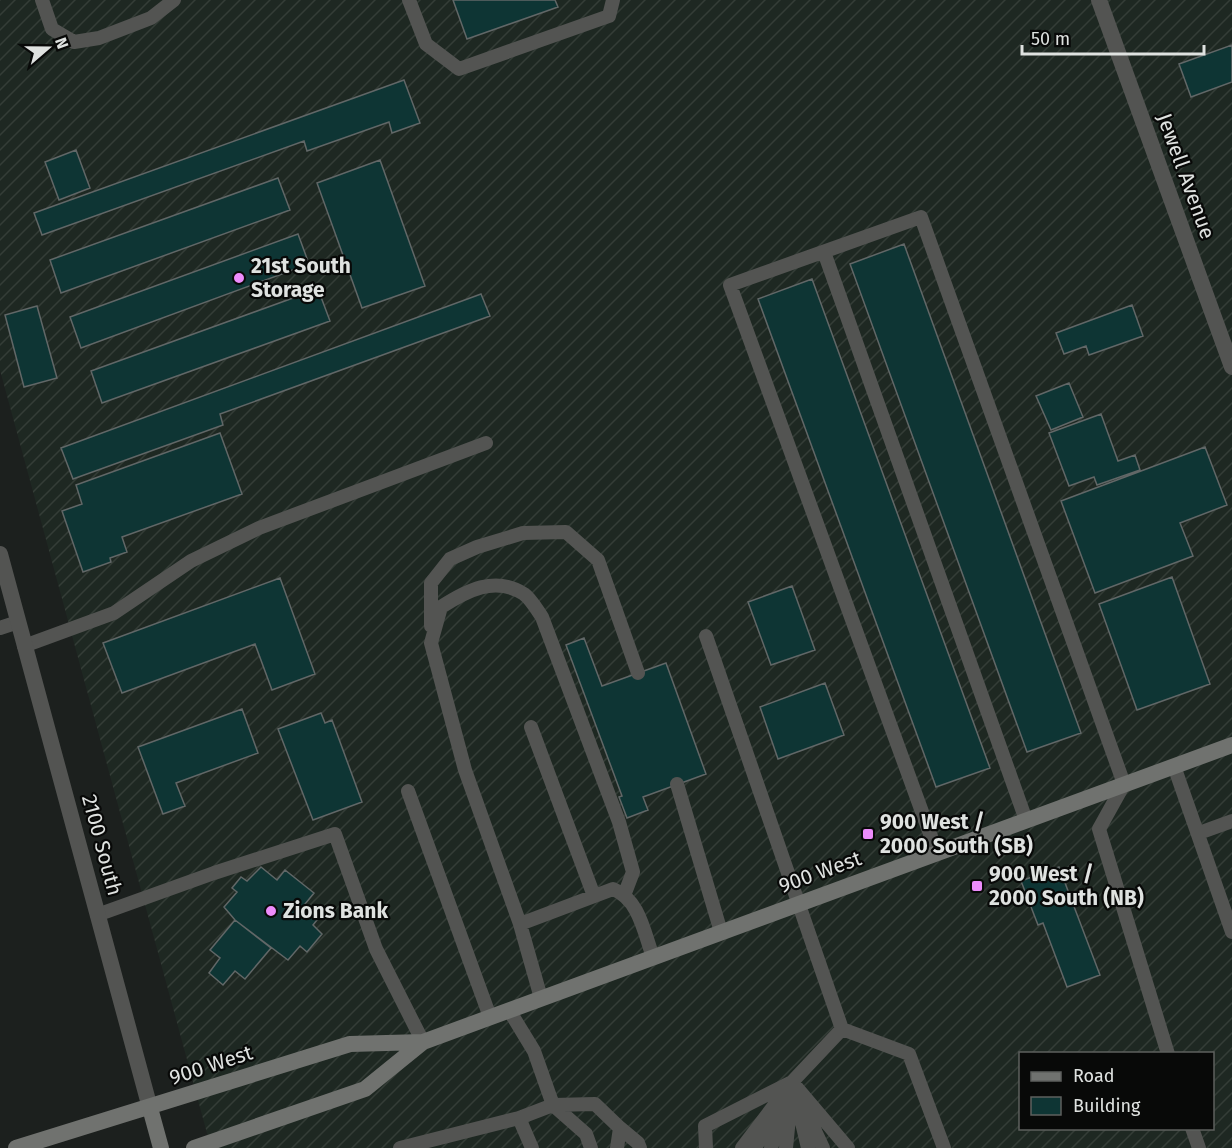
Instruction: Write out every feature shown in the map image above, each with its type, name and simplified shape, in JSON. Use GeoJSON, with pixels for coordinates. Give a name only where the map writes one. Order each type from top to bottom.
{"type":"FeatureCollection","features":[{"type":"Feature","properties":{"kind":"main road","name":"900 West"},"geometry":{"type":"LineString","coordinates":[[194,1148],[365,1089],[423,1042],[1232,745]]}},
{"type":"Feature","properties":{"kind":"main road","name":"900 West"},"geometry":{"type":"LineString","coordinates":[[16,1148],[350,1044],[423,1042]]}},
{"type":"Feature","properties":{"kind":"main road","name":"2100 South"},"geometry":{"type":"LineString","coordinates":[[150,1108],[161,1148]]}},
{"type":"Feature","properties":{"kind":"street","name":"Jewell Avenue"},"geometry":{"type":"LineString","coordinates":[[1099,0],[1232,367]]}},
{"type":"Feature","properties":{"kind":"street","name":"2100 South"},"geometry":{"type":"LineString","coordinates":[[0,554],[150,1108]]}},
{"type":"Feature","properties":{"kind":"lane"},"geometry":{"type":"LineString","coordinates":[[42,0],[52,29],[74,42],[99,38],[152,18],[174,0]]}},
{"type":"Feature","properties":{"kind":"lane"},"geometry":{"type":"LineString","coordinates":[[410,0],[426,45],[459,69],[609,16],[614,0]]}},
{"type":"Feature","properties":{"kind":"lane"},"geometry":{"type":"LineString","coordinates":[[937,853],[730,285],[921,217],[1124,784],[1099,829],[1168,1052]]}},
{"type":"Feature","properties":{"kind":"lane"},"geometry":{"type":"LineString","coordinates":[[824,252],[1026,820]]}},
{"type":"Feature","properties":{"kind":"lane"},"geometry":{"type":"LineString","coordinates":[[24,646],[114,613],[191,561],[258,528],[486,443]]}},
{"type":"Feature","properties":{"kind":"lane"},"geometry":{"type":"LineString","coordinates":[[542,998],[520,924],[465,770],[431,644],[431,583],[450,559],[477,547],[523,533],[566,532],[598,560],[638,673]]}},
{"type":"Feature","properties":{"kind":"lane"},"geometry":{"type":"LineString","coordinates":[[431,644],[441,607],[468,590],[501,586],[525,594],[542,617],[619,822],[633,872],[625,893]]}},
{"type":"Feature","properties":{"kind":"lane"},"geometry":{"type":"LineString","coordinates":[[0,628],[18,622]]}},
{"type":"Feature","properties":{"kind":"lane"},"geometry":{"type":"LineString","coordinates":[[706,636],[842,1029]]}},
{"type":"Feature","properties":{"kind":"lane"},"geometry":{"type":"LineString","coordinates":[[531,727],[594,896]]}},
{"type":"Feature","properties":{"kind":"lane"},"geometry":{"type":"LineString","coordinates":[[1174,766],[1232,932]]}},
{"type":"Feature","properties":{"kind":"lane"},"geometry":{"type":"LineString","coordinates":[[676,784],[721,932]]}},
{"type":"Feature","properties":{"kind":"lane"},"geometry":{"type":"LineString","coordinates":[[408,791],[490,1017]]}},
{"type":"Feature","properties":{"kind":"lane"},"geometry":{"type":"LineString","coordinates":[[1199,833],[1232,821]]}},
{"type":"Feature","properties":{"kind":"lane"},"geometry":{"type":"LineString","coordinates":[[97,915],[214,873],[335,834],[376,949],[423,1042]]}},
{"type":"Feature","properties":{"kind":"lane"},"geometry":{"type":"LineString","coordinates":[[520,924],[613,889],[625,893],[638,913],[653,957]]}},
{"type":"Feature","properties":{"kind":"lane"},"geometry":{"type":"LineString","coordinates":[[509,1010],[534,1051],[553,1105],[586,1134],[591,1148]]}},
{"type":"Feature","properties":{"kind":"lane"},"geometry":{"type":"LineString","coordinates":[[741,1148],[792,1082],[842,1029]]}},
{"type":"Feature","properties":{"kind":"lane"},"geometry":{"type":"LineString","coordinates":[[842,1029],[909,1054],[944,1148]]}},
{"type":"Feature","properties":{"kind":"lane"},"geometry":{"type":"LineString","coordinates":[[706,1148],[705,1126],[792,1082]]}},
{"type":"Feature","properties":{"kind":"lane"},"geometry":{"type":"LineString","coordinates":[[755,1148],[792,1082]]}},
{"type":"Feature","properties":{"kind":"lane"},"geometry":{"type":"LineString","coordinates":[[771,1148],[792,1082]]}},
{"type":"Feature","properties":{"kind":"lane"},"geometry":{"type":"LineString","coordinates":[[786,1148],[792,1082]]}},
{"type":"Feature","properties":{"kind":"lane"},"geometry":{"type":"LineString","coordinates":[[792,1082],[808,1148]]}},
{"type":"Feature","properties":{"kind":"lane"},"geometry":{"type":"LineString","coordinates":[[792,1082],[823,1148]]}},
{"type":"Feature","properties":{"kind":"lane"},"geometry":{"type":"LineString","coordinates":[[792,1082],[836,1148]]}},
{"type":"Feature","properties":{"kind":"lane"},"geometry":{"type":"LineString","coordinates":[[792,1082],[848,1148]]}},
{"type":"Feature","properties":{"kind":"lane"},"geometry":{"type":"LineString","coordinates":[[400,1148],[519,1118],[553,1105],[595,1104],[639,1143],[640,1148]]}},
{"type":"Feature","properties":{"kind":"lane"},"geometry":{"type":"LineString","coordinates":[[519,1118],[525,1145]]}},
{"type":"Feature","properties":{"kind":"lane"},"geometry":{"type":"LineString","coordinates":[[617,1148],[620,1128]]}},
{"type":"Feature","properties":{"kind":"lane"},"geometry":{"type":"LineString","coordinates":[[1193,1130],[1199,1148]]}},
{"type":"Feature","properties":{"kind":"shaded area"},"geometry":{"type":"Polygon","coordinates":[[[0,0],[1232,0],[1232,1148],[211,1148],[0,370],[0,0]]]}},
{"type":"Feature","properties":{"kind":"building"},"geometry":{"type":"Polygon","coordinates":[[[453,0],[555,0],[558,7],[467,39],[453,0]]]}},
{"type":"Feature","properties":{"kind":"building"},"geometry":{"type":"Polygon","coordinates":[[[1232,45],[1232,82],[1191,97],[1179,64],[1232,45]]]}},
{"type":"Feature","properties":{"kind":"building"},"geometry":{"type":"Polygon","coordinates":[[[404,80],[420,123],[392,133],[389,122],[307,151],[304,141],[42,235],[34,213],[404,80]]]}},
{"type":"Feature","properties":{"kind":"building"},"geometry":{"type":"Polygon","coordinates":[[[76,150],[90,188],[59,200],[45,162],[76,150]]]}},
{"type":"Feature","properties":{"kind":"building"},"geometry":{"type":"Polygon","coordinates":[[[380,160],[425,286],[362,308],[317,183],[380,160]]]}},
{"type":"Feature","properties":{"kind":"building"},"geometry":{"type":"Polygon","coordinates":[[[278,178],[290,210],[61,293],[50,260],[278,178]]]}},
{"type":"Feature","properties":{"kind":"building"},"geometry":{"type":"Polygon","coordinates":[[[298,234],[309,264],[81,348],[70,317],[298,234]]]}},
{"type":"Feature","properties":{"kind":"building"},"geometry":{"type":"Polygon","coordinates":[[[904,244],[1081,733],[1027,752],[850,264],[904,244]]]}},
{"type":"Feature","properties":{"kind":"building"},"geometry":{"type":"Polygon","coordinates":[[[812,279],[990,768],[936,787],[758,299],[812,279]]]}},
{"type":"Feature","properties":{"kind":"building"},"geometry":{"type":"Polygon","coordinates":[[[318,289],[330,321],[102,403],[91,371],[318,289]]]}},
{"type":"Feature","properties":{"kind":"building"},"geometry":{"type":"Polygon","coordinates":[[[481,294],[490,316],[220,414],[223,425],[73,479],[61,448],[481,294]]]}},
{"type":"Feature","properties":{"kind":"building"},"geometry":{"type":"Polygon","coordinates":[[[1132,305],[1143,336],[1089,355],[1086,346],[1064,354],[1056,333],[1132,305]]]}},
{"type":"Feature","properties":{"kind":"building"},"geometry":{"type":"Polygon","coordinates":[[[37,306],[57,378],[24,387],[5,315],[37,306]]]}},
{"type":"Feature","properties":{"kind":"building"},"geometry":{"type":"Polygon","coordinates":[[[1069,383],[1083,417],[1051,430],[1036,396],[1069,383]]]}},
{"type":"Feature","properties":{"kind":"building"},"geometry":{"type":"Polygon","coordinates":[[[1101,414],[1118,461],[1135,455],[1140,470],[1097,485],[1094,477],[1069,486],[1049,433],[1101,414]]]}},
{"type":"Feature","properties":{"kind":"building"},"geometry":{"type":"Polygon","coordinates":[[[220,433],[242,494],[122,537],[127,552],[110,558],[111,562],[83,572],[62,511],[82,504],[76,485],[220,433]]]}},
{"type":"Feature","properties":{"kind":"building"},"geometry":{"type":"Polygon","coordinates":[[[1205,447],[1227,505],[1180,523],[1193,556],[1095,593],[1061,501],[1205,447]]]}},
{"type":"Feature","properties":{"kind":"building"},"geometry":{"type":"Polygon","coordinates":[[[1172,577],[1210,684],[1137,710],[1099,604],[1172,577]]]}},
{"type":"Feature","properties":{"kind":"building"},"geometry":{"type":"Polygon","coordinates":[[[280,578],[315,674],[272,690],[255,644],[122,693],[103,643],[280,578]]]}},
{"type":"Feature","properties":{"kind":"building"},"geometry":{"type":"Polygon","coordinates":[[[792,586],[815,650],[771,665],[748,602],[792,586]]]}},
{"type":"Feature","properties":{"kind":"building"},"geometry":{"type":"Polygon","coordinates":[[[584,638],[602,686],[666,663],[706,774],[643,797],[648,810],[627,818],[619,797],[622,796],[566,645],[584,638]]]}},
{"type":"Feature","properties":{"kind":"building"},"geometry":{"type":"Polygon","coordinates":[[[825,683],[844,735],[778,759],[760,707],[825,683]]]}},
{"type":"Feature","properties":{"kind":"building"},"geometry":{"type":"Polygon","coordinates":[[[242,709],[258,753],[176,783],[185,806],[163,814],[138,747],[242,709]]]}},
{"type":"Feature","properties":{"kind":"building"},"geometry":{"type":"Polygon","coordinates":[[[321,713],[325,723],[332,720],[362,802],[313,820],[278,729],[321,713]]]}},
{"type":"Feature","properties":{"kind":"building","name":"Zions Bank"},"geometry":{"type":"Polygon","coordinates":[[[261,867],[277,880],[285,870],[314,893],[305,904],[321,915],[313,925],[322,934],[307,952],[300,946],[288,960],[235,920],[224,907],[237,892],[232,888],[241,877],[247,881],[261,867]]]}},
{"type":"Feature","properties":{"kind":"building"},"geometry":{"type":"Polygon","coordinates":[[[1059,867],[1100,975],[1067,987],[1043,923],[1038,925],[1021,881],[1059,867]]]}},
{"type":"Feature","properties":{"kind":"building"},"geometry":{"type":"Polygon","coordinates":[[[235,920],[271,948],[245,979],[235,971],[223,985],[209,973],[220,958],[210,950],[235,920]]]}},
{"type":"Feature","properties":{"kind":"place","name":"21st South Storage"},"geometry":{"type":"Point","coordinates":[239,278]}},
{"type":"Feature","properties":{"kind":"place","name":"900 West / 2000 South (SB)"},"geometry":{"type":"Point","coordinates":[868,834]}},
{"type":"Feature","properties":{"kind":"place","name":"900 West / 2000 South (NB)"},"geometry":{"type":"Point","coordinates":[977,886]}},
{"type":"Feature","properties":{"kind":"place","name":"Zions Bank"},"geometry":{"type":"Point","coordinates":[271,911]}}]}
